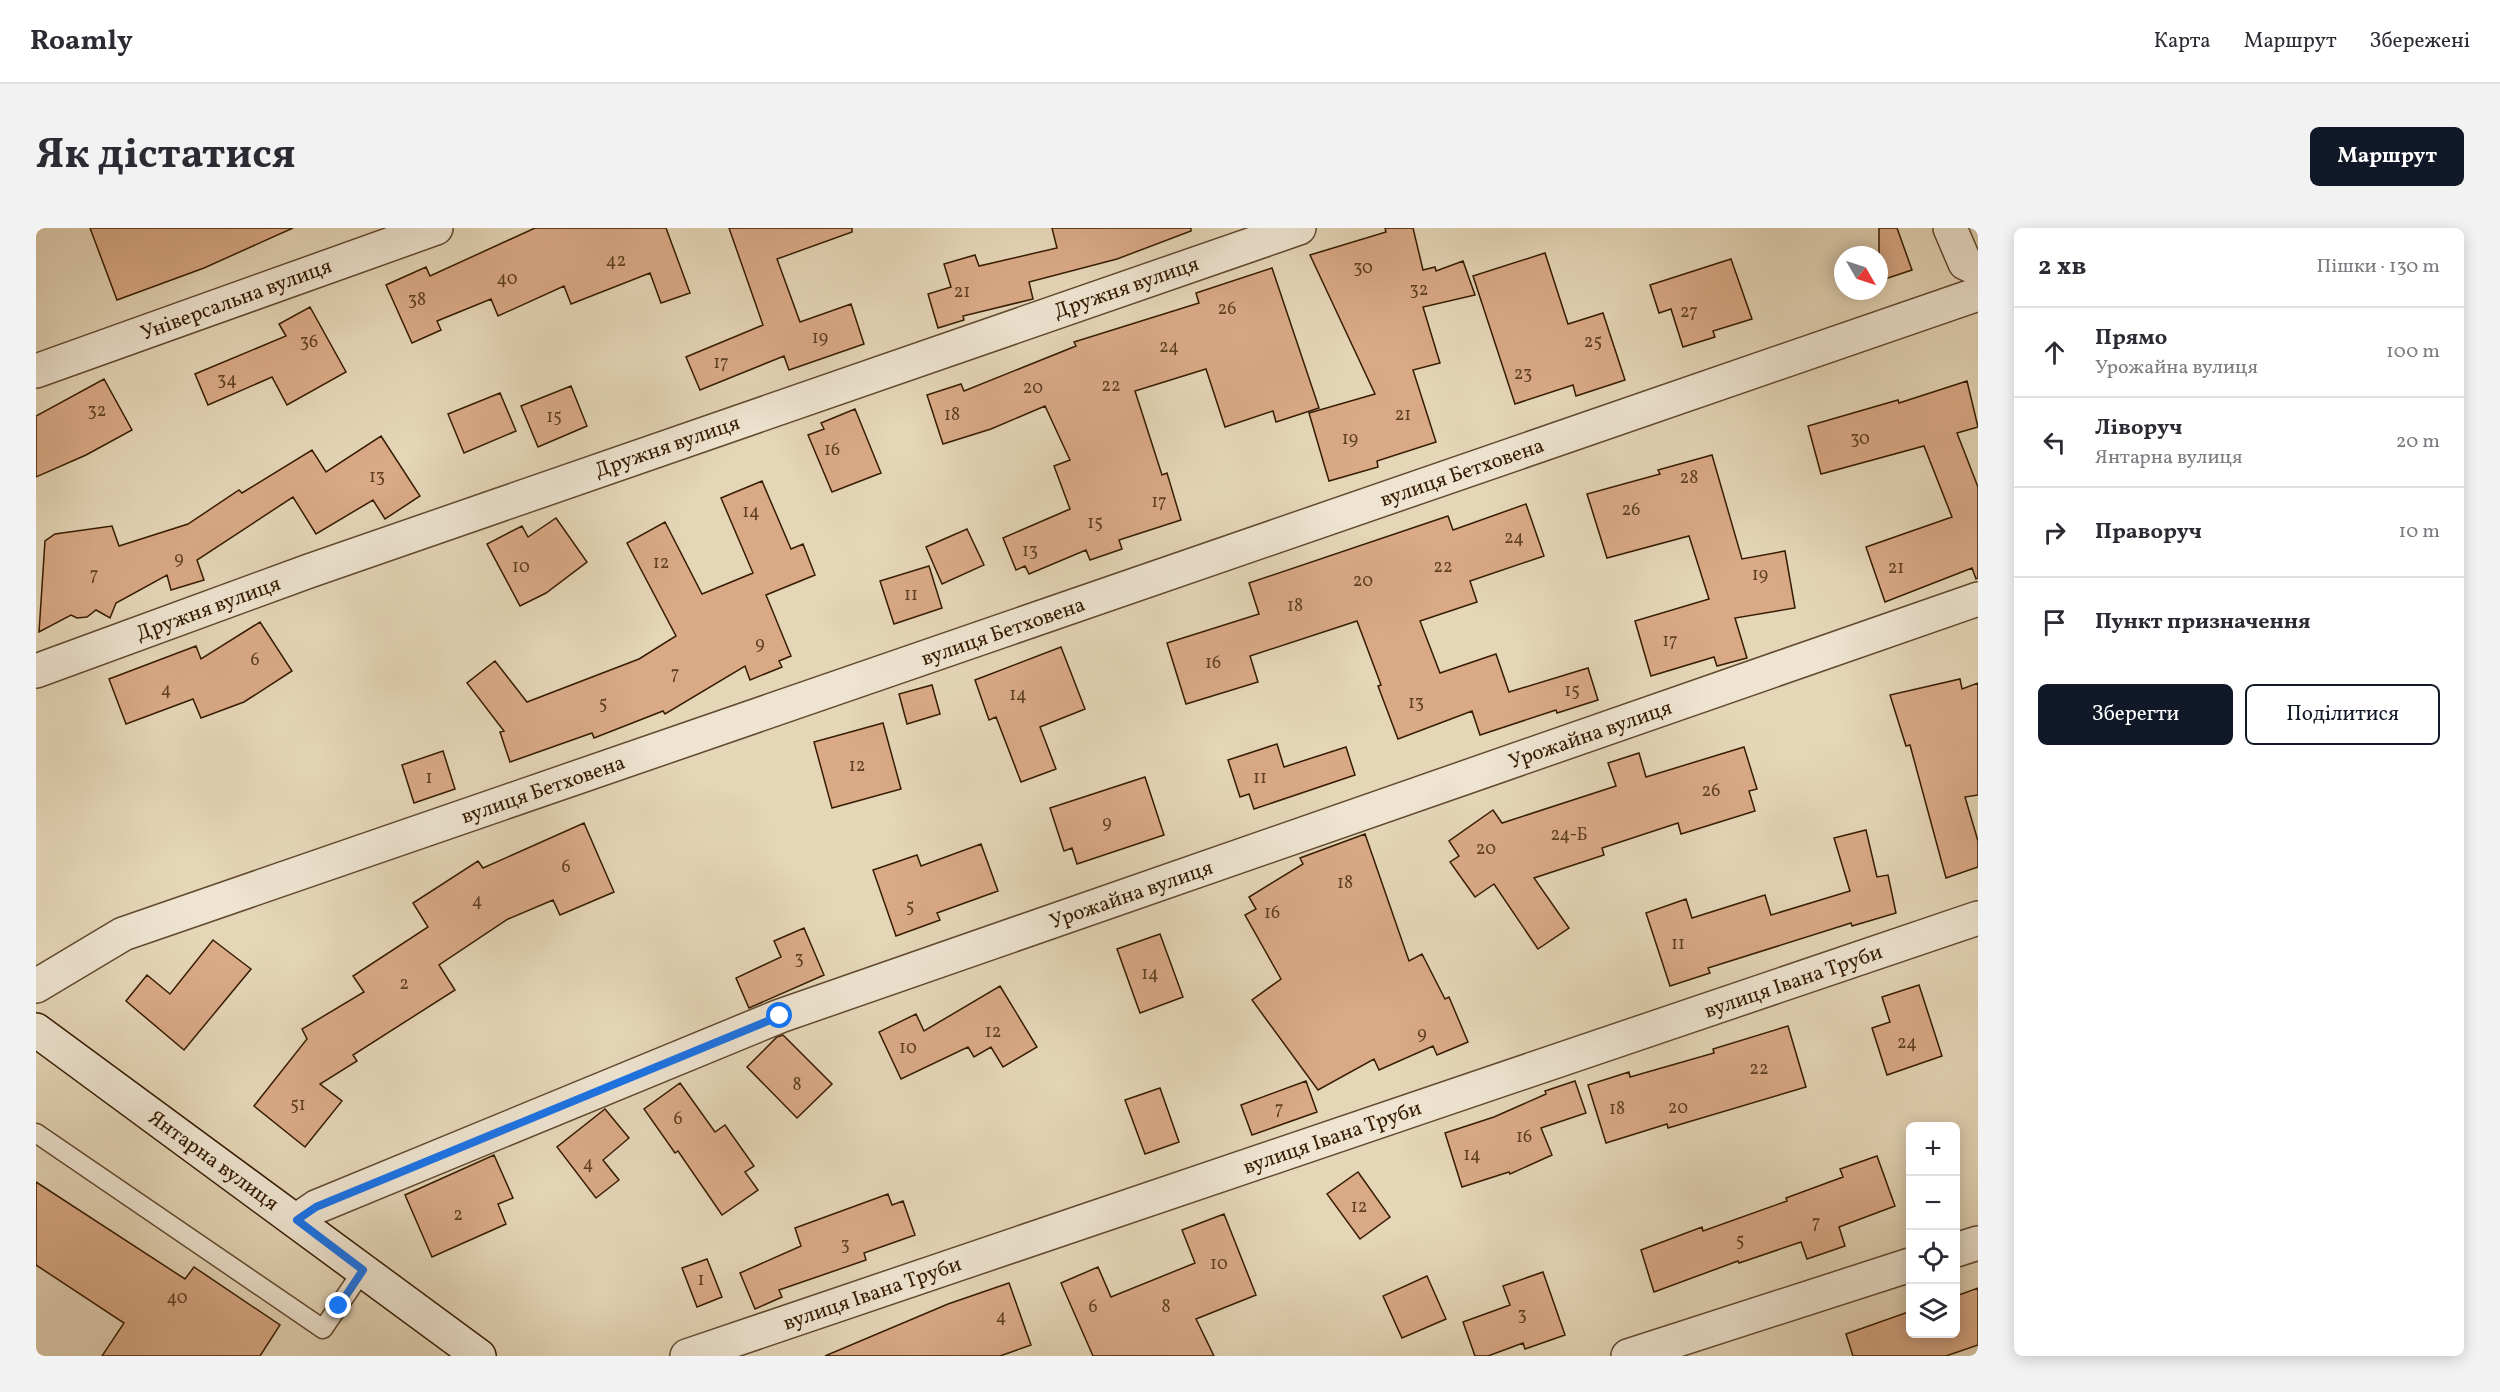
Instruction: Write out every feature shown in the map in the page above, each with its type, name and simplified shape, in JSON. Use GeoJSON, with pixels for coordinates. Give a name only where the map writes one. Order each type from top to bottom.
{"type":"FeatureCollection","features":[{"type":"Feature","properties":{"kind":"street","name":"Універсальна вулиця"},"geometry":{"type":"LineString","coordinates":[[36,371],[436,228]]}},
{"type":"Feature","properties":{"kind":"street","name":"Дружня вулиця"},"geometry":{"type":"LineString","coordinates":[[36,670],[320,567],[1299,228]]}},
{"type":"Feature","properties":{"kind":"street"},"geometry":{"type":"LineString","coordinates":[[1950,228],[1965,263],[1978,268]]}},
{"type":"Feature","properties":{"kind":"street","name":"вулиця Бетховена"},"geometry":{"type":"LineString","coordinates":[[36,986],[123,934],[1978,294]]}},
{"type":"Feature","properties":{"kind":"street","name":"Урожайна вулиця"},"geometry":{"type":"LineString","coordinates":[[297,1220],[316,1207],[780,1016],[1978,599]]}},
{"type":"Feature","properties":{"kind":"street","name":"вулиця Івана Труби"},"geometry":{"type":"LineString","coordinates":[[687,1356],[1978,918]]}},
{"type":"Feature","properties":{"kind":"street","name":"Янтарна вулиця"},"geometry":{"type":"LineString","coordinates":[[36,1030],[297,1220],[472,1354]]}},
{"type":"Feature","properties":{"kind":"street"},"geometry":{"type":"LineString","coordinates":[[1960,1249],[1978,1243]]}},
{"type":"Feature","properties":{"kind":"street"},"geometry":{"type":"LineString","coordinates":[[1629,1356],[1906,1266]]}},
{"type":"Feature","properties":{"kind":"lane"},"geometry":{"type":"LineString","coordinates":[[36,1133],[323,1329],[363,1270]]}},
{"type":"Feature","properties":{"kind":"building"},"geometry":{"type":"Polygon","coordinates":[[[90,228],[293,228],[204,268],[117,300],[90,228]]]}},
{"type":"Feature","properties":{"kind":"building"},"geometry":{"type":"Polygon","coordinates":[[[535,228],[666,228],[690,293],[661,303],[650,273],[571,304],[564,286],[498,316],[491,299],[437,321],[441,330],[412,343],[386,285],[426,267],[430,276],[535,228]]]}},
{"type":"Feature","properties":{"kind":"building"},"geometry":{"type":"Polygon","coordinates":[[[729,228],[852,228],[852,232],[777,259],[800,322],[851,304],[864,344],[789,370],[784,356],[700,390],[686,357],[763,325],[729,228]]]}},
{"type":"Feature","properties":{"kind":"building"},"geometry":{"type":"Polygon","coordinates":[[[1052,228],[1191,228],[1191,231],[1117,259],[1029,282],[1033,299],[963,316],[964,320],[938,328],[928,294],[951,287],[944,264],[975,255],[979,266],[1057,248],[1052,228]]]}},
{"type":"Feature","properties":{"kind":"building"},"geometry":{"type":"Polygon","coordinates":[[[1385,228],[1413,228],[1423,270],[1435,267],[1436,271],[1463,261],[1475,295],[1423,307],[1440,363],[1413,370],[1436,442],[1377,461],[1378,467],[1329,481],[1309,413],[1375,394],[1310,255],[1386,232],[1385,228]]]}},
{"type":"Feature","properties":{"kind":"building"},"geometry":{"type":"Polygon","coordinates":[[[1879,228],[1897,228],[1912,270],[1888,278],[1888,246],[1879,246],[1879,228]]]}},
{"type":"Feature","properties":{"kind":"building"},"geometry":{"type":"Polygon","coordinates":[[[1545,253],[1568,324],[1603,313],[1625,380],[1576,396],[1573,385],[1515,404],[1473,276],[1545,253]]]}},
{"type":"Feature","properties":{"kind":"building"},"geometry":{"type":"Polygon","coordinates":[[[1731,259],[1752,319],[1713,331],[1715,337],[1683,347],[1671,309],[1659,313],[1650,285],[1731,259]]]}},
{"type":"Feature","properties":{"kind":"building"},"geometry":{"type":"Polygon","coordinates":[[[1272,268],[1319,408],[1276,422],[1273,411],[1225,427],[1206,369],[1135,391],[1162,475],[1167,473],[1181,520],[1119,540],[1122,549],[1090,560],[1086,550],[1029,574],[1025,566],[1016,570],[1003,538],[1070,509],[1054,466],[1070,460],[1045,406],[991,429],[943,444],[927,395],[961,384],[964,391],[1076,346],[1074,342],[1199,303],[1196,293],[1272,268]]]}},
{"type":"Feature","properties":{"kind":"building"},"geometry":{"type":"Polygon","coordinates":[[[310,307],[346,372],[287,405],[272,377],[208,405],[195,374],[286,336],[279,324],[310,307]]]}},
{"type":"Feature","properties":{"kind":"building"},"geometry":{"type":"Polygon","coordinates":[[[104,379],[132,430],[86,455],[36,477],[36,416],[104,379]]]}},
{"type":"Feature","properties":{"kind":"building"},"geometry":{"type":"Polygon","coordinates":[[[1967,381],[1978,427],[1957,433],[1978,487],[1978,578],[1976,579],[1972,568],[1885,602],[1866,547],[1952,517],[1924,446],[1821,474],[1808,426],[1898,400],[1899,403],[1967,381]]]}},
{"type":"Feature","properties":{"kind":"building"},"geometry":{"type":"Polygon","coordinates":[[[571,386],[587,426],[538,447],[521,406],[571,386]]]}},
{"type":"Feature","properties":{"kind":"building"},"geometry":{"type":"Polygon","coordinates":[[[500,393],[516,431],[464,453],[448,414],[500,393]]]}},
{"type":"Feature","properties":{"kind":"building"},"geometry":{"type":"Polygon","coordinates":[[[855,409],[881,473],[832,492],[808,435],[824,429],[821,423],[855,409]]]}},
{"type":"Feature","properties":{"kind":"building"},"geometry":{"type":"Polygon","coordinates":[[[381,436],[420,496],[385,519],[373,500],[316,534],[293,497],[197,560],[204,580],[171,590],[167,575],[116,603],[110,618],[96,610],[87,617],[77,618],[71,615],[39,632],[45,541],[55,534],[112,526],[119,546],[188,524],[239,490],[242,493],[312,450],[326,472],[381,436]]]}},
{"type":"Feature","properties":{"kind":"building"},"geometry":{"type":"Polygon","coordinates":[[[1712,455],[1742,559],[1785,551],[1795,608],[1735,618],[1747,658],[1717,666],[1714,657],[1651,676],[1635,621],[1709,599],[1689,536],[1607,558],[1587,494],[1660,474],[1658,470],[1712,455]]]}},
{"type":"Feature","properties":{"kind":"building"},"geometry":{"type":"Polygon","coordinates":[[[762,481],[791,549],[803,544],[815,575],[766,595],[791,656],[779,661],[782,667],[750,680],[745,666],[665,714],[663,711],[594,738],[592,733],[510,762],[500,732],[504,731],[467,683],[495,661],[527,702],[639,659],[676,636],[627,543],[665,522],[702,594],[753,573],[721,498],[762,481]]]}},
{"type":"Feature","properties":{"kind":"building"},"geometry":{"type":"Polygon","coordinates":[[[1526,504],[1544,556],[1470,581],[1477,602],[1420,621],[1440,673],[1496,654],[1509,692],[1588,668],[1598,700],[1557,713],[1556,710],[1480,735],[1472,711],[1398,739],[1357,621],[1250,656],[1258,682],[1186,704],[1167,643],[1259,614],[1249,583],[1448,516],[1453,530],[1526,504]]]}},
{"type":"Feature","properties":{"kind":"building"},"geometry":{"type":"Polygon","coordinates":[[[556,518],[587,562],[546,593],[520,606],[487,544],[522,526],[528,537],[556,518]]]}},
{"type":"Feature","properties":{"kind":"building"},"geometry":{"type":"Polygon","coordinates":[[[967,529],[984,565],[942,584],[926,547],[967,529]]]}},
{"type":"Feature","properties":{"kind":"building"},"geometry":{"type":"Polygon","coordinates":[[[929,566],[942,608],[894,624],[880,581],[929,566]]]}},
{"type":"Feature","properties":{"kind":"building"},"geometry":{"type":"Polygon","coordinates":[[[260,622],[292,671],[244,702],[201,718],[193,699],[126,724],[109,679],[196,646],[201,659],[260,622]]]}},
{"type":"Feature","properties":{"kind":"building"},"geometry":{"type":"Polygon","coordinates":[[[1061,647],[1085,709],[1040,727],[1056,769],[1021,782],[996,717],[989,720],[975,680],[1061,647]]]}},
{"type":"Feature","properties":{"kind":"building"},"geometry":{"type":"Polygon","coordinates":[[[1960,679],[1962,689],[1978,683],[1978,795],[1965,797],[1978,841],[1978,867],[1946,878],[1910,745],[1906,746],[1890,695],[1960,679]]]}},
{"type":"Feature","properties":{"kind":"building"},"geometry":{"type":"Polygon","coordinates":[[[932,685],[940,714],[907,724],[899,694],[932,685]]]}},
{"type":"Feature","properties":{"kind":"building"},"geometry":{"type":"Polygon","coordinates":[[[883,723],[901,789],[832,808],[814,742],[883,723]]]}},
{"type":"Feature","properties":{"kind":"building"},"geometry":{"type":"Polygon","coordinates":[[[1277,744],[1284,767],[1346,747],[1355,775],[1254,809],[1249,794],[1240,797],[1228,760],[1277,744]]]}},
{"type":"Feature","properties":{"kind":"building"},"geometry":{"type":"Polygon","coordinates":[[[1744,747],[1757,789],[1749,791],[1755,811],[1681,834],[1678,823],[1602,848],[1604,855],[1534,878],[1569,928],[1538,949],[1494,884],[1475,897],[1450,862],[1459,856],[1449,841],[1493,810],[1502,823],[1616,786],[1608,763],[1639,753],[1646,777],[1744,747]]]}},
{"type":"Feature","properties":{"kind":"building"},"geometry":{"type":"Polygon","coordinates":[[[443,751],[455,789],[414,803],[402,765],[443,751]]]}},
{"type":"Feature","properties":{"kind":"building"},"geometry":{"type":"Polygon","coordinates":[[[1145,777],[1164,835],[1077,864],[1072,848],[1064,851],[1050,808],[1145,777]]]}},
{"type":"Feature","properties":{"kind":"building"},"geometry":{"type":"Polygon","coordinates":[[[584,823],[614,892],[560,915],[553,900],[508,919],[439,965],[455,990],[353,1055],[357,1061],[320,1084],[342,1101],[305,1147],[254,1106],[307,1039],[302,1029],[364,992],[353,976],[428,927],[413,903],[478,861],[483,868],[584,823]]]}},
{"type":"Feature","properties":{"kind":"building"},"geometry":{"type":"Polygon","coordinates":[[[1866,830],[1877,877],[1888,875],[1896,913],[1852,926],[1851,923],[1708,968],[1710,973],[1670,986],[1646,913],[1686,899],[1692,918],[1765,895],[1771,915],[1850,891],[1834,838],[1866,830]]]}},
{"type":"Feature","properties":{"kind":"building"},"geometry":{"type":"Polygon","coordinates":[[[1365,834],[1409,961],[1422,954],[1445,999],[1449,997],[1468,1042],[1437,1055],[1433,1046],[1379,1070],[1374,1059],[1318,1090],[1252,1000],[1281,979],[1245,915],[1256,909],[1249,897],[1303,864],[1300,858],[1365,834]]]}},
{"type":"Feature","properties":{"kind":"building"},"geometry":{"type":"Polygon","coordinates":[[[981,844],[998,891],[937,913],[940,920],[896,936],[873,870],[917,855],[921,866],[981,844]]]}},
{"type":"Feature","properties":{"kind":"building"},"geometry":{"type":"Polygon","coordinates":[[[804,928],[824,975],[749,1008],[736,978],[781,957],[774,941],[804,928]]]}},
{"type":"Feature","properties":{"kind":"building"},"geometry":{"type":"Polygon","coordinates":[[[1160,934],[1183,997],[1140,1013],[1117,949],[1160,934]]]}},
{"type":"Feature","properties":{"kind":"building"},"geometry":{"type":"Polygon","coordinates":[[[213,940],[251,969],[184,1050],[126,1001],[147,975],[170,994],[213,940]]]}},
{"type":"Feature","properties":{"kind":"building"},"geometry":{"type":"Polygon","coordinates":[[[1919,985],[1942,1056],[1887,1075],[1872,1028],[1890,1022],[1882,997],[1919,985]]]}},
{"type":"Feature","properties":{"kind":"building"},"geometry":{"type":"Polygon","coordinates":[[[1000,986],[1037,1047],[1003,1067],[991,1047],[974,1057],[968,1047],[901,1079],[879,1032],[916,1014],[924,1031],[1000,986]]]}},
{"type":"Feature","properties":{"kind":"building"},"geometry":{"type":"Polygon","coordinates":[[[1788,1026],[1806,1087],[1668,1128],[1667,1124],[1606,1143],[1588,1085],[1629,1072],[1630,1077],[1714,1053],[1713,1049],[1788,1026]]]}},
{"type":"Feature","properties":{"kind":"building"},"geometry":{"type":"Polygon","coordinates":[[[783,1035],[832,1084],[797,1118],[747,1067],[777,1037],[783,1035]]]}},
{"type":"Feature","properties":{"kind":"building"},"geometry":{"type":"Polygon","coordinates":[[[1306,1081],[1317,1112],[1252,1135],[1241,1105],[1306,1081]]]}},
{"type":"Feature","properties":{"kind":"building"},"geometry":{"type":"Polygon","coordinates":[[[1575,1081],[1586,1113],[1541,1128],[1552,1155],[1510,1174],[1509,1172],[1462,1187],[1445,1133],[1494,1117],[1546,1094],[1545,1091],[1575,1081]]]}},
{"type":"Feature","properties":{"kind":"building"},"geometry":{"type":"Polygon","coordinates":[[[680,1083],[715,1132],[725,1125],[754,1166],[745,1172],[758,1190],[722,1215],[678,1151],[675,1153],[644,1109],[680,1083]]]}},
{"type":"Feature","properties":{"kind":"building"},"geometry":{"type":"Polygon","coordinates":[[[1160,1088],[1179,1142],[1145,1154],[1125,1100],[1160,1088]]]}},
{"type":"Feature","properties":{"kind":"building"},"geometry":{"type":"Polygon","coordinates":[[[605,1109],[629,1138],[603,1160],[619,1180],[596,1198],[557,1147],[605,1109]]]}},
{"type":"Feature","properties":{"kind":"building"},"geometry":{"type":"Polygon","coordinates":[[[494,1155],[513,1198],[498,1204],[506,1224],[432,1257],[405,1195],[494,1155]]]}},
{"type":"Feature","properties":{"kind":"building"},"geometry":{"type":"Polygon","coordinates":[[[1877,1156],[1895,1206],[1839,1227],[1845,1246],[1807,1259],[1801,1242],[1739,1263],[1738,1261],[1654,1292],[1641,1250],[1702,1227],[1703,1231],[1787,1201],[1786,1198],[1843,1177],[1840,1169],[1877,1156]]]}},
{"type":"Feature","properties":{"kind":"building"},"geometry":{"type":"Polygon","coordinates":[[[1358,1172],[1390,1217],[1360,1239],[1327,1194],[1358,1172]]]}},
{"type":"Feature","properties":{"kind":"building"},"geometry":{"type":"Polygon","coordinates":[[[36,1182],[185,1279],[194,1267],[280,1325],[260,1356],[102,1356],[124,1323],[36,1265],[36,1182]]]}},
{"type":"Feature","properties":{"kind":"building"},"geometry":{"type":"Polygon","coordinates":[[[888,1194],[892,1205],[903,1201],[915,1235],[864,1253],[866,1260],[779,1290],[782,1297],[755,1309],[740,1273],[801,1246],[795,1228],[888,1194]]]}},
{"type":"Feature","properties":{"kind":"building"},"geometry":{"type":"Polygon","coordinates":[[[1224,1214],[1256,1295],[1196,1319],[1214,1356],[1093,1356],[1061,1283],[1098,1267],[1111,1297],[1195,1263],[1182,1230],[1224,1214]]]}},
{"type":"Feature","properties":{"kind":"building"},"geometry":{"type":"Polygon","coordinates":[[[707,1259],[722,1297],[697,1307],[682,1268],[707,1259]]]}},
{"type":"Feature","properties":{"kind":"building"},"geometry":{"type":"Polygon","coordinates":[[[1543,1272],[1565,1335],[1525,1349],[1523,1343],[1488,1356],[1475,1356],[1463,1322],[1510,1305],[1503,1286],[1543,1272]]]}},
{"type":"Feature","properties":{"kind":"building"},"geometry":{"type":"Polygon","coordinates":[[[1427,1276],[1446,1319],[1402,1338],[1383,1296],[1427,1276]]]}},
{"type":"Feature","properties":{"kind":"building"},"geometry":{"type":"Polygon","coordinates":[[[1009,1283],[1031,1345],[1000,1356],[825,1356],[948,1304],[1009,1283]]]}},
{"type":"Feature","properties":{"kind":"building"},"geometry":{"type":"Polygon","coordinates":[[[1978,1288],[1978,1345],[1946,1356],[1853,1356],[1846,1334],[1906,1313],[1906,1338],[1960,1338],[1960,1295],[1978,1288]]]}},
{"type":"Feature","properties":{"kind":"route"},"geometry":{"type":"LineString","coordinates":[[339,1306],[363,1270],[297,1220],[316,1207],[780,1016]]}}]}
